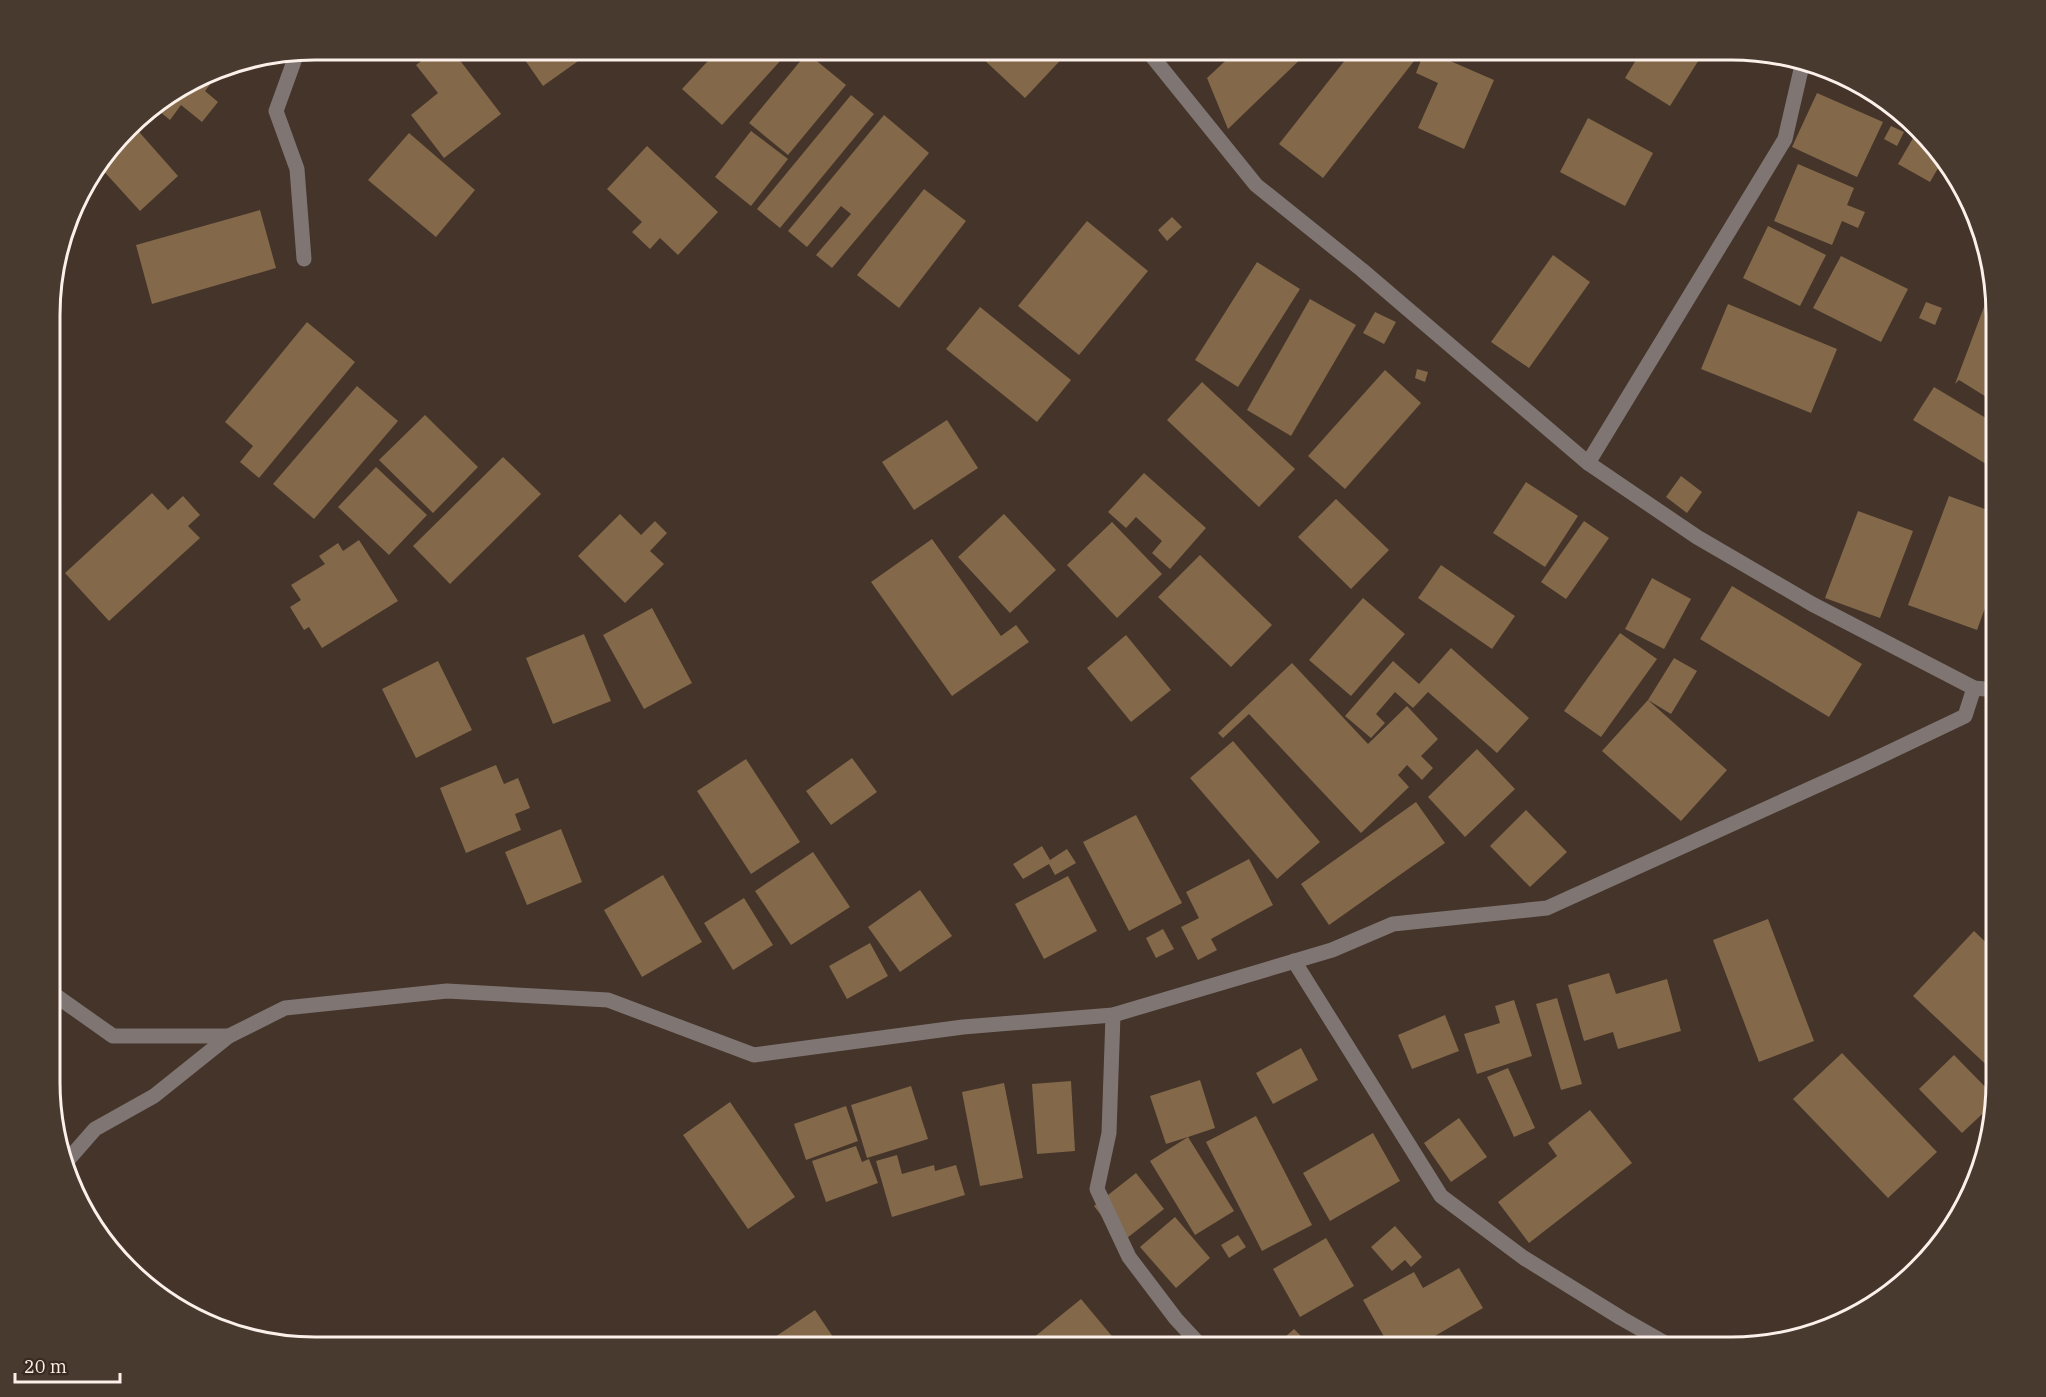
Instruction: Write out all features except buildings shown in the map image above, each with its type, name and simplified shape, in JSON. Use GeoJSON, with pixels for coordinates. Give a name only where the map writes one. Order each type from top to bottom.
{"type":"FeatureCollection","features":[{"type":"Feature","properties":{"kind":"street"},"geometry":{"type":"LineString","coordinates":[[1155,60],[1256,185],[1362,270],[1588,464],[1697,537],[1812,604],[1974,688],[1986,689]]}},
{"type":"Feature","properties":{"kind":"street"},"geometry":{"type":"LineString","coordinates":[[294,61],[276,111],[297,169],[304,259]]}},
{"type":"Feature","properties":{"kind":"street"},"geometry":{"type":"LineString","coordinates":[[1588,464],[1785,139],[1801,70]]}},
{"type":"Feature","properties":{"kind":"street"},"geometry":{"type":"LineString","coordinates":[[72,1156],[95,1130],[153,1096],[229,1036],[285,1008],[447,991],[608,1000],[754,1055],[963,1027],[1113,1015],[1332,950],[1393,924],[1547,908],[1965,716],[1974,688]]}},
{"type":"Feature","properties":{"kind":"street"},"geometry":{"type":"LineString","coordinates":[[1294,961],[1442,1196],[1524,1258],[1654,1337]]}},
{"type":"Feature","properties":{"kind":"street"},"geometry":{"type":"LineString","coordinates":[[60,999],[112,1036],[229,1036]]}},
{"type":"Feature","properties":{"kind":"street"},"geometry":{"type":"LineString","coordinates":[[1113,1015],[1109,1133],[1097,1189],[1129,1257],[1176,1319],[1193,1337]]}}]}
